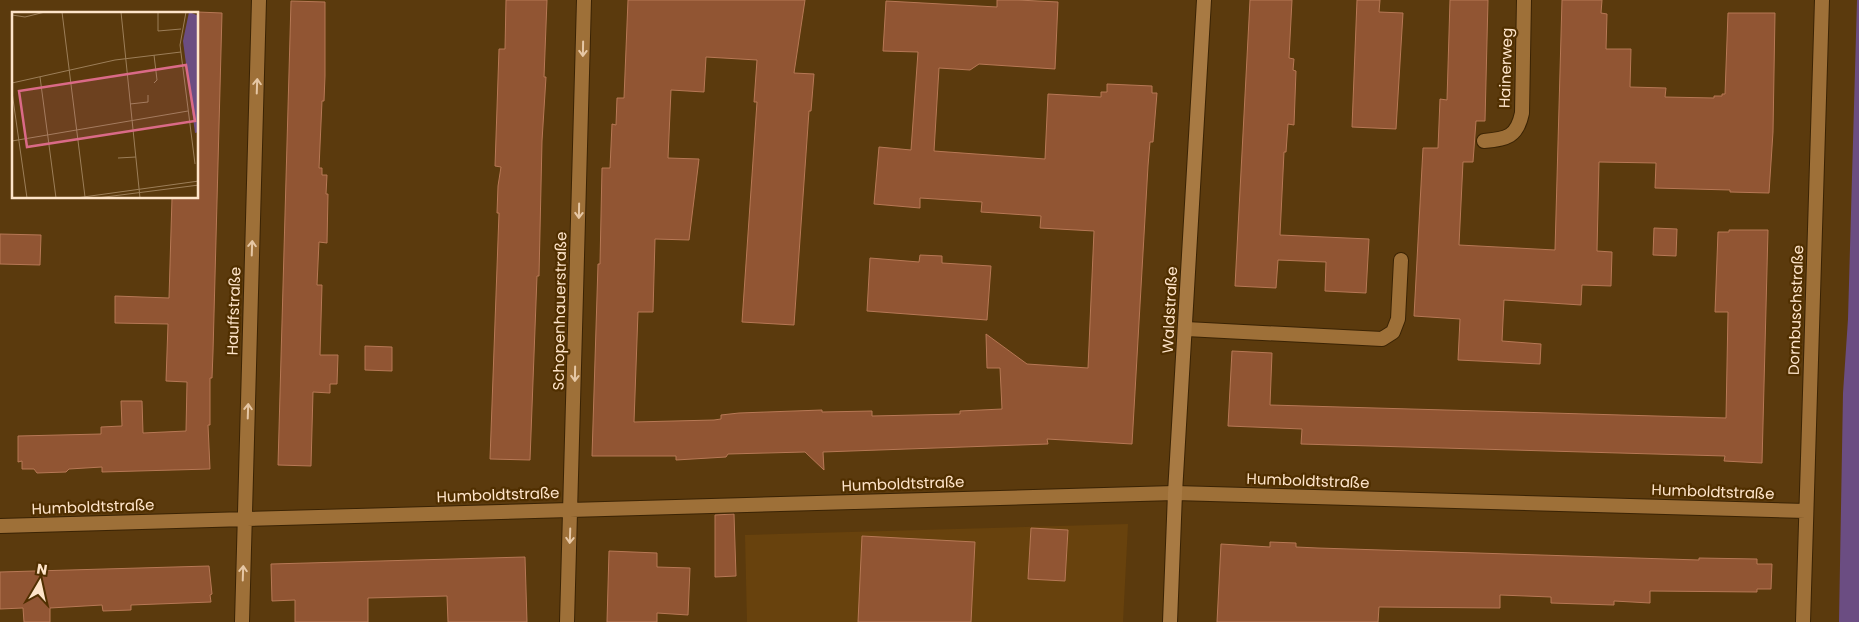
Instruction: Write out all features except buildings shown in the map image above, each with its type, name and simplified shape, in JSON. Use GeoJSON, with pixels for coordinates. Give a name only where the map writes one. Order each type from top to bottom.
{"type":"FeatureCollection","features":[{"type":"Feature","properties":{"kind":"main road","name":"Waldstraße"},"geometry":{"type":"LineString","coordinates":[[1170,622],[1175,493],[1204,0]]}},
{"type":"Feature","properties":{"kind":"street","name":"Hauffstraße"},"geometry":{"type":"LineString","coordinates":[[242,622],[259,0]]}},
{"type":"Feature","properties":{"kind":"street","name":"Schopenhauerstraße"},"geometry":{"type":"LineString","coordinates":[[567,622],[572,509],[584,0]]}},
{"type":"Feature","properties":{"kind":"street","name":"Hainerweg"},"geometry":{"type":"LineString","coordinates":[[1484,141],[1507,138],[1514,133],[1520,122],[1522,113],[1524,0]]}},
{"type":"Feature","properties":{"kind":"street","name":"Dornbuschstraße"},"geometry":{"type":"LineString","coordinates":[[1803,622],[1822,0]]}},
{"type":"Feature","properties":{"kind":"street"},"geometry":{"type":"LineString","coordinates":[[1186,330],[1382,340],[1393,332],[1398,319],[1401,260]]}},
{"type":"Feature","properties":{"kind":"street","name":"Humboldtstraße"},"geometry":{"type":"LineString","coordinates":[[0,526],[1175,493],[1806,511]]}},
{"type":"Feature","properties":{"kind":"shaded area"},"geometry":{"type":"Polygon","coordinates":[[[1857,0],[1859,0],[1859,622],[1839,622],[1843,393],[1848,319],[1857,0]]]}},
{"type":"Feature","properties":{"kind":"shaded area"},"geometry":{"type":"Polygon","coordinates":[[[1128,524],[1123,622],[747,622],[745,535],[1128,524]]]}}]}
